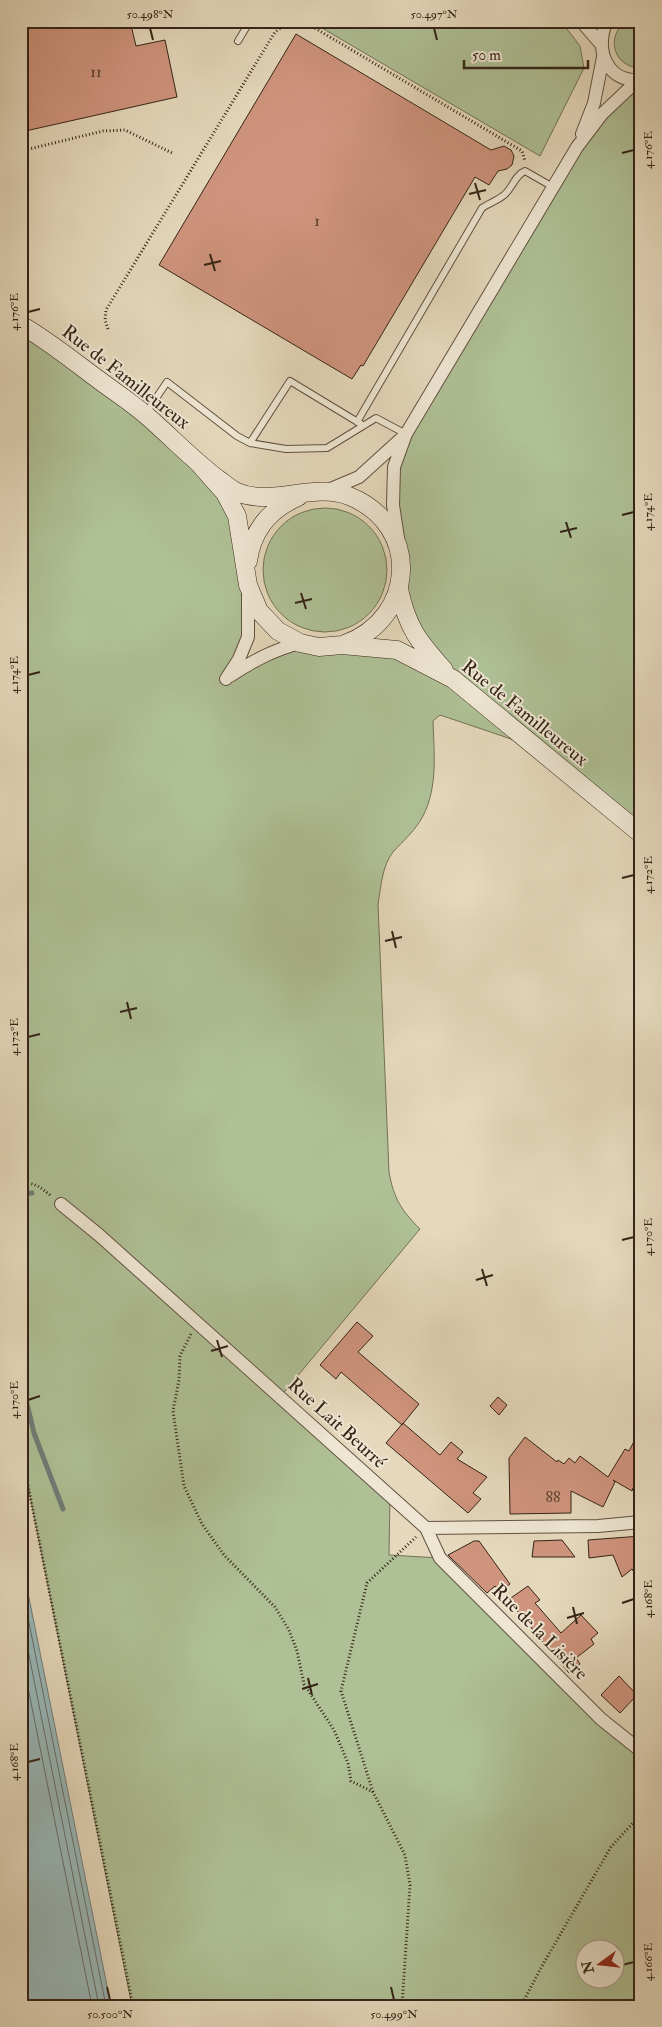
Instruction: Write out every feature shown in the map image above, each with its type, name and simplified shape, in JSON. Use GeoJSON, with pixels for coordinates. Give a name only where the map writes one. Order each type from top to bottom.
{"type":"FeatureCollection","features":[{"type":"Feature","properties":{"kind":"street"},"geometry":{"type":"LineString","coordinates":[[577,147],[594,103],[603,57],[600,43],[581,21]]}},
{"type":"Feature","properties":{"kind":"street"},"geometry":{"type":"LineString","coordinates":[[600,43],[607,21]]}},
{"type":"Feature","properties":{"kind":"street"},"geometry":{"type":"LineString","coordinates":[[603,57],[616,74],[639,80]]}},
{"type":"Feature","properties":{"kind":"street"},"geometry":{"type":"LineString","coordinates":[[398,544],[393,506],[394,468],[406,434],[577,147],[602,114],[639,80]]}},
{"type":"Feature","properties":{"kind":"street","name":"Rue de Familleureux"},"geometry":{"type":"LineString","coordinates":[[21,325],[48,341],[145,414],[202,466],[236,492],[261,497],[325,492],[347,495],[367,504],[379,515],[398,544],[401,561],[400,589],[384,619],[360,638],[342,645]]}},
{"type":"Feature","properties":{"kind":"street"},"geometry":{"type":"LineString","coordinates":[[325,492],[359,477],[406,434]]}},
{"type":"Feature","properties":{"kind":"street","name":"Rue de Familleureux"},"geometry":{"type":"LineString","coordinates":[[202,466],[225,493],[237,516],[247,567],[248,585],[259,611],[278,631],[300,643],[319,647],[342,645],[398,650],[453,679],[641,834]]}},
{"type":"Feature","properties":{"kind":"street","name":"Rue de Familleureux"},"geometry":{"type":"LineString","coordinates":[[247,567],[250,548],[257,531],[268,516],[285,502],[305,494]]}},
{"type":"Feature","properties":{"kind":"street"},"geometry":{"type":"LineString","coordinates":[[248,585],[248,637],[226,679],[258,658],[275,650],[300,643]]}},
{"type":"Feature","properties":{"kind":"street"},"geometry":{"type":"LineString","coordinates":[[400,589],[405,615],[420,643],[453,679]]}},
{"type":"Feature","properties":{"kind":"street","name":"Rue Lait Beurré"},"geometry":{"type":"LineString","coordinates":[[61,1204],[426,1528]]}},
{"type":"Feature","properties":{"kind":"street"},"geometry":{"type":"LineString","coordinates":[[426,1528],[598,1526],[641,1522]]}},
{"type":"Feature","properties":{"kind":"street","name":"Rue de la Lisière"},"geometry":{"type":"LineString","coordinates":[[426,1528],[440,1558],[601,1719],[641,1751]]}},
{"type":"Feature","properties":{"kind":"lane"},"geometry":{"type":"LineString","coordinates":[[238,41],[250,21]]}},
{"type":"Feature","properties":{"kind":"lane"},"geometry":{"type":"LineString","coordinates":[[357,422],[482,208],[490,201],[503,197],[520,173],[525,171],[553,187]]}},
{"type":"Feature","properties":{"kind":"lane"},"geometry":{"type":"LineString","coordinates":[[250,443],[290,381],[364,426]]}},
{"type":"Feature","properties":{"kind":"lane"},"geometry":{"type":"LineString","coordinates":[[145,414],[167,382],[237,436],[250,443],[286,450],[327,448],[376,418],[406,434]]}},
{"type":"Feature","properties":{"kind":"path"},"geometry":{"type":"LineString","coordinates":[[108,329],[105,320],[106,310],[275,32],[290,21]]}},
{"type":"Feature","properties":{"kind":"path"},"geometry":{"type":"LineString","coordinates":[[303,21],[522,151],[525,171]]}},
{"type":"Feature","properties":{"kind":"path"},"geometry":{"type":"LineString","coordinates":[[21,152],[103,131],[125,130],[172,153]]}},
{"type":"Feature","properties":{"kind":"path"},"geometry":{"type":"LineString","coordinates":[[21,1184],[27,1183],[40,1186],[61,1204]]}},
{"type":"Feature","properties":{"kind":"path"},"geometry":{"type":"LineString","coordinates":[[196,1322],[180,1356],[180,1380],[173,1411],[184,1486],[202,1524],[224,1555],[274,1607],[289,1630],[297,1651],[304,1684],[334,1730],[348,1763],[351,1781],[373,1792]]}},
{"type":"Feature","properties":{"kind":"path"},"geometry":{"type":"LineString","coordinates":[[21,1451],[133,2006]]}},
{"type":"Feature","properties":{"kind":"path"},"geometry":{"type":"LineString","coordinates":[[402,2006],[410,1885],[405,1855],[373,1792],[340,1691],[367,1583],[426,1528]]}},
{"type":"Feature","properties":{"kind":"path"},"geometry":{"type":"LineString","coordinates":[[521,2006],[542,1966],[611,1848],[641,1814]]}},
{"type":"Feature","properties":{"kind":"green space"},"geometry":{"type":"Polygon","coordinates":[[[310,21],[561,21],[580,46],[584,68],[540,156],[310,21]]]}},
{"type":"Feature","properties":{"kind":"green space"},"geometry":{"type":"Polygon","coordinates":[[[627,21],[641,21],[641,68],[632,67],[624,63],[615,50],[614,42],[616,35],[620,27],[627,21]]]}},
{"type":"Feature","properties":{"kind":"green space"},"geometry":{"type":"Polygon","coordinates":[[[641,80],[641,834],[535,747],[440,715],[433,721],[434,770],[428,805],[416,826],[389,858],[386,864],[378,904],[389,1172],[393,1190],[399,1204],[420,1229],[280,1397],[390,1495],[389,1555],[440,1558],[641,1751],[641,2006],[132,2006],[21,1451],[21,325],[145,414],[237,516],[248,637],[227,678],[275,649],[374,647],[451,678],[405,615],[394,467],[577,147],[641,80]]]}},
{"type":"Feature","properties":{"kind":"green space"},"geometry":{"type":"Polygon","coordinates":[[[325,508],[349,513],[369,526],[382,546],[387,570],[382,594],[369,614],[349,627],[325,632],[301,627],[281,614],[268,594],[263,570],[268,546],[281,526],[301,513],[325,508]]]}},
{"type":"Feature","properties":{"kind":"water"},"geometry":{"type":"Polygon","coordinates":[[[21,1558],[99,1946],[111,2006],[21,2006],[21,1558]]]}},
{"type":"Feature","properties":{"kind":"building"},"geometry":{"type":"Polygon","coordinates":[[[21,21],[130,21],[136,46],[165,40],[177,97],[21,132],[21,21]]]}},
{"type":"Feature","properties":{"kind":"building"},"geometry":{"type":"Polygon","coordinates":[[[296,34],[491,150],[504,146],[511,150],[514,156],[512,165],[507,169],[498,171],[489,185],[475,177],[363,366],[361,365],[352,379],[159,265],[296,34]]]}},
{"type":"Feature","properties":{"kind":"building"},"geometry":{"type":"Polygon","coordinates":[[[357,1322],[373,1336],[358,1352],[419,1404],[402,1425],[341,1372],[336,1379],[320,1365],[357,1322]]]}},
{"type":"Feature","properties":{"kind":"building"},"geometry":{"type":"Polygon","coordinates":[[[498,1397],[507,1405],[499,1415],[490,1406],[498,1397]]]}},
{"type":"Feature","properties":{"kind":"building"},"geometry":{"type":"Polygon","coordinates":[[[403,1423],[440,1455],[451,1442],[463,1452],[457,1459],[487,1477],[473,1493],[481,1499],[468,1513],[386,1443],[403,1423]]]}},
{"type":"Feature","properties":{"kind":"building"},"geometry":{"type":"Polygon","coordinates":[[[641,1428],[641,1492],[633,1488],[632,1491],[613,1480],[615,1482],[603,1507],[571,1491],[571,1513],[510,1514],[509,1458],[525,1437],[557,1462],[558,1460],[564,1464],[569,1458],[575,1463],[580,1456],[608,1477],[625,1449],[629,1451],[641,1428]]]}},
{"type":"Feature","properties":{"kind":"building"},"geometry":{"type":"Polygon","coordinates":[[[641,1536],[641,1583],[632,1569],[622,1577],[613,1555],[589,1558],[588,1540],[641,1536]]]}},
{"type":"Feature","properties":{"kind":"building"},"geometry":{"type":"Polygon","coordinates":[[[562,1540],[575,1557],[532,1557],[534,1541],[562,1540]]]}},
{"type":"Feature","properties":{"kind":"building"},"geometry":{"type":"Polygon","coordinates":[[[474,1541],[479,1541],[510,1584],[500,1592],[495,1586],[487,1593],[448,1555],[474,1541]]]}},
{"type":"Feature","properties":{"kind":"building"},"geometry":{"type":"Polygon","coordinates":[[[528,1586],[540,1600],[535,1603],[561,1633],[581,1615],[598,1633],[591,1639],[594,1644],[576,1658],[580,1664],[569,1673],[508,1600],[528,1586]]]}},
{"type":"Feature","properties":{"kind":"building"},"geometry":{"type":"Polygon","coordinates":[[[619,1676],[637,1695],[620,1713],[601,1695],[619,1676]]]}},
{"type":"Feature","properties":{"kind":"waterway"},"geometry":{"type":"LineString","coordinates":[[21,1194],[32,1193]]}},
{"type":"Feature","properties":{"kind":"waterway"},"geometry":{"type":"LineString","coordinates":[[21,1379],[34,1433],[63,1509]]}}]}
